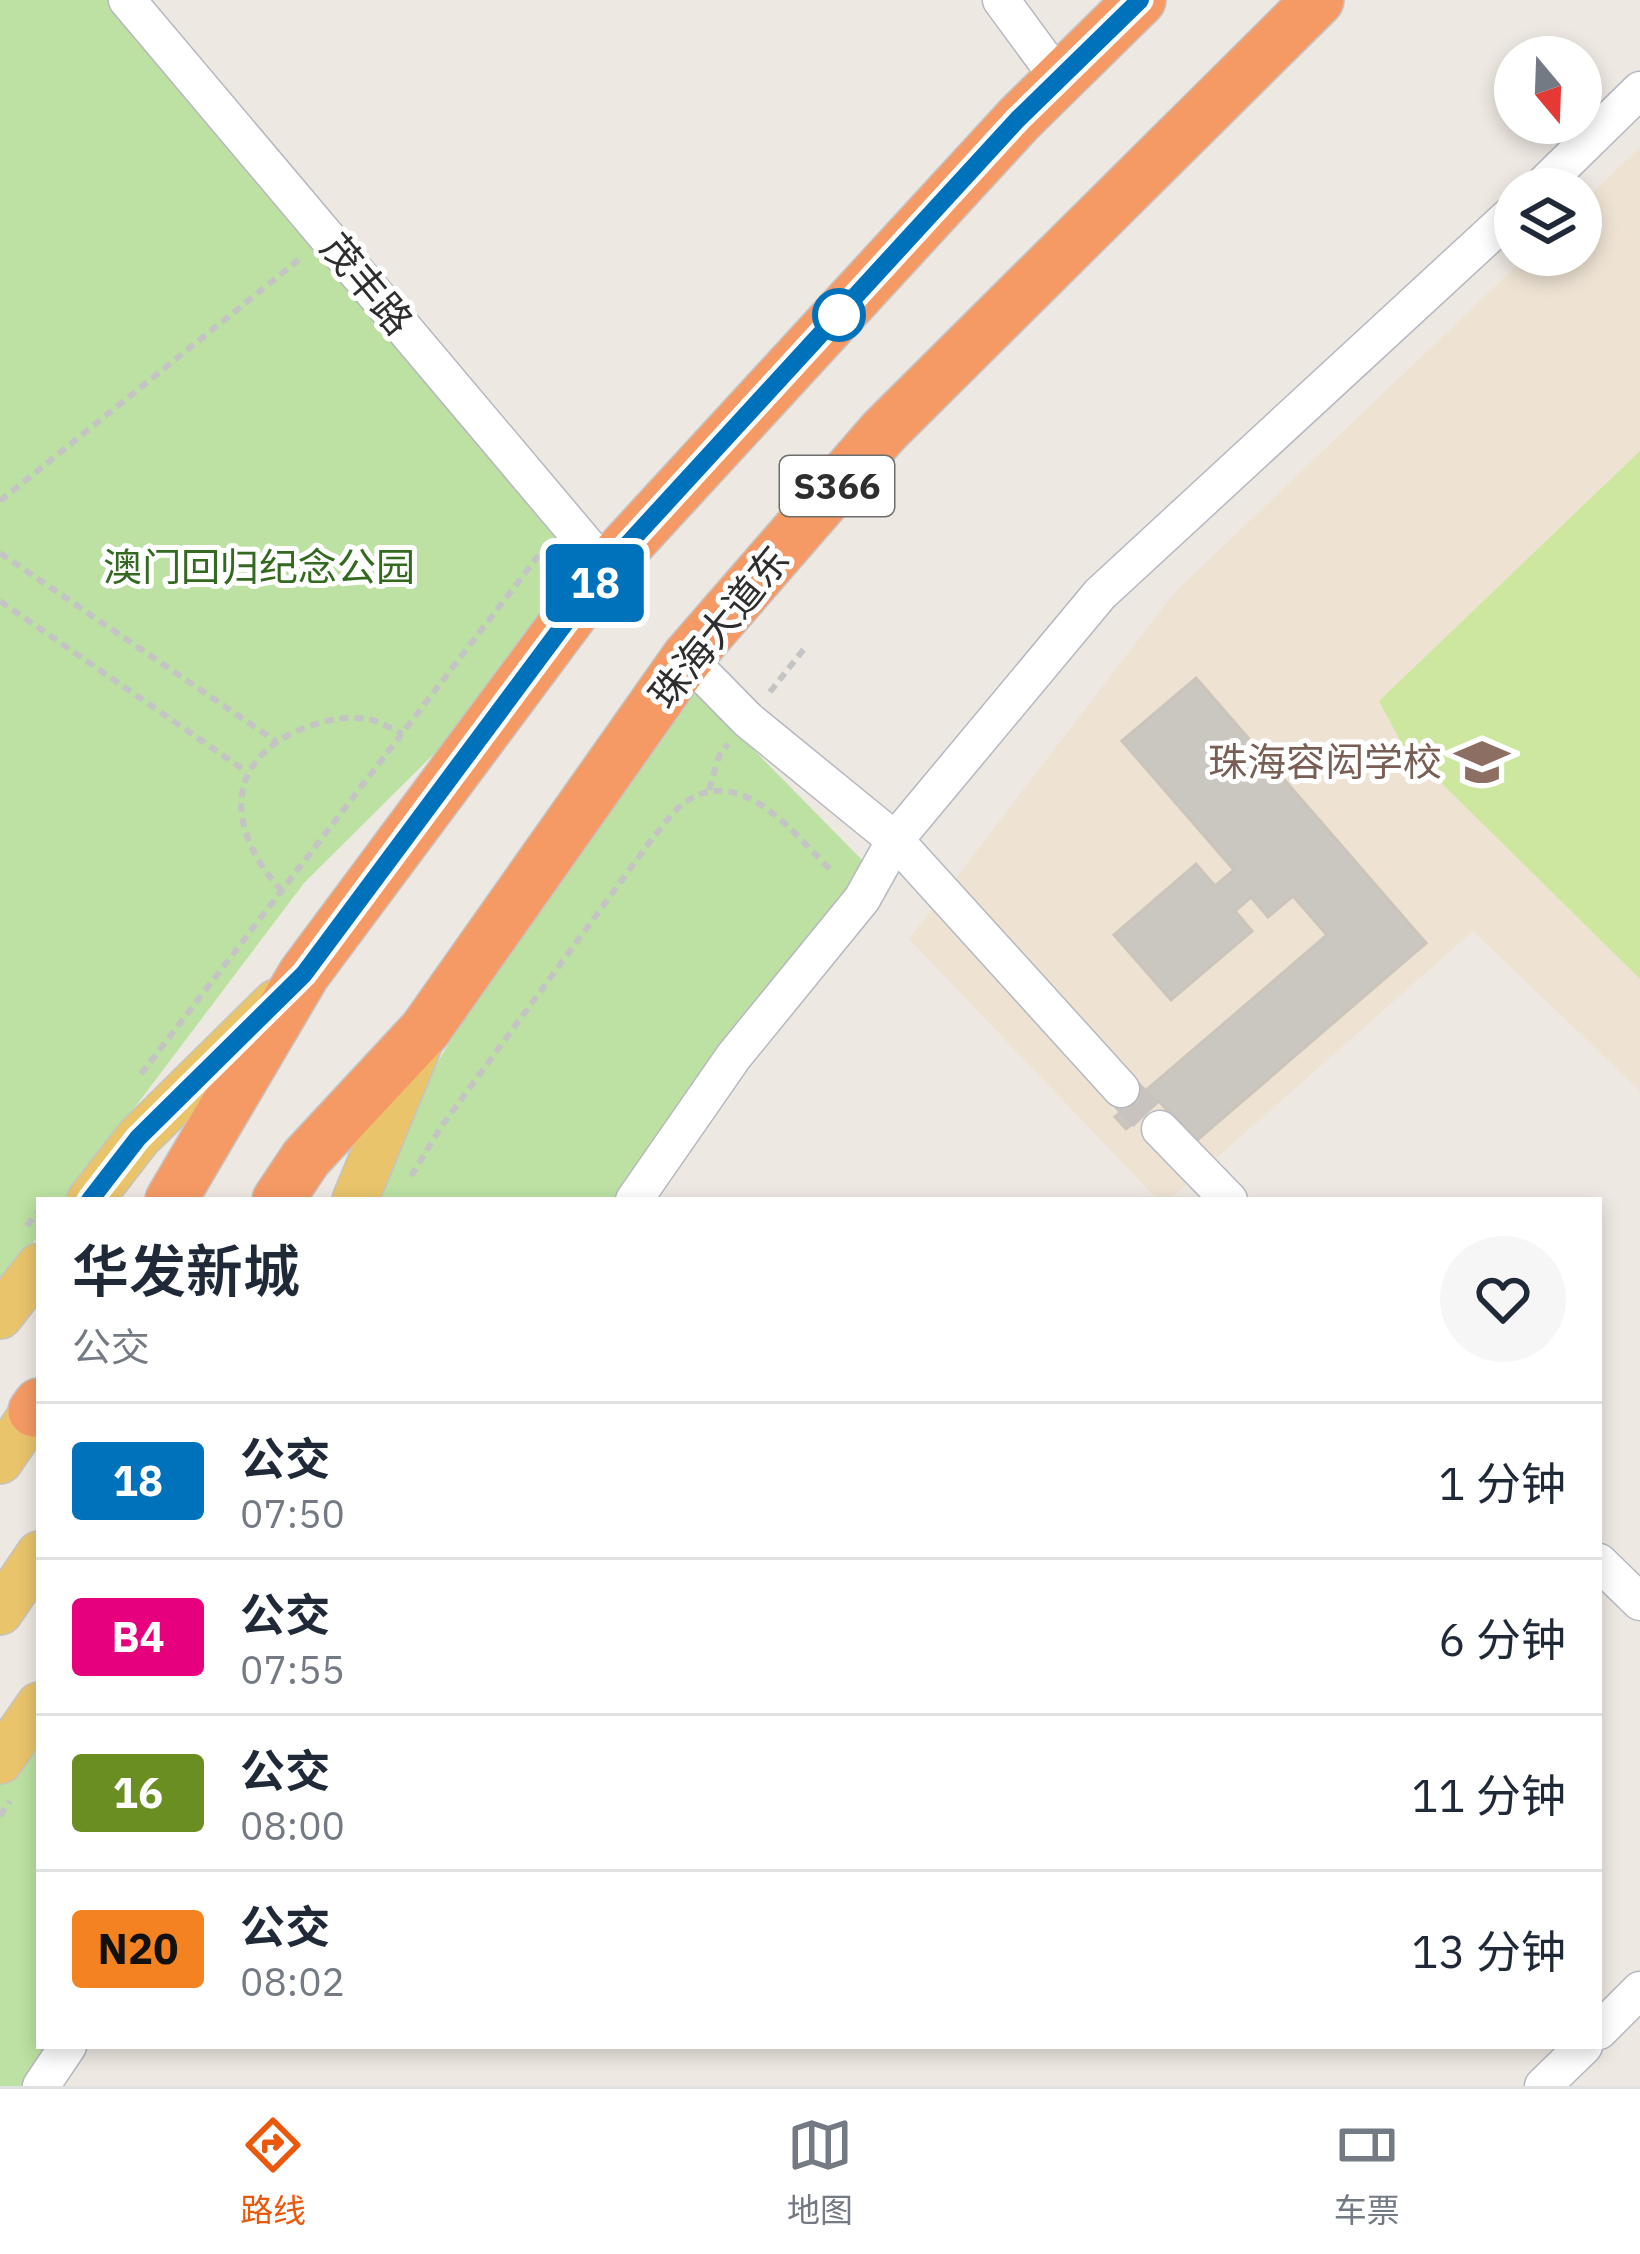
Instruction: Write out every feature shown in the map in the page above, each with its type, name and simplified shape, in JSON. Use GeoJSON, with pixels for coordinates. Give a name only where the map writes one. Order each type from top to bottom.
{"type":"FeatureCollection","features":[{"type":"Feature","properties":{"kind":"highway","name":"S366"},"geometry":{"type":"LineString","coordinates":[[173,1197],[304,974],[606,568],[1059,79],[1140,0]]}},
{"type":"Feature","properties":{"kind":"highway","name":"珠海大道东"},"geometry":{"type":"LineString","coordinates":[[280,1197],[306,1158],[425,1030],[687,658],[884,431],[1318,0]]}},
{"type":"Feature","properties":{"kind":"main road"},"geometry":{"type":"LineString","coordinates":[[92,1197],[138,1138],[304,974]]}},
{"type":"Feature","properties":{"kind":"main road"},"geometry":{"type":"LineString","coordinates":[[356,1197],[425,1030]]}},
{"type":"Feature","properties":{"kind":"main road"},"geometry":{"type":"LineString","coordinates":[[0,1316],[36,1270]]}},
{"type":"Feature","properties":{"kind":"main road"},"geometry":{"type":"LineString","coordinates":[[0,1461],[36,1408]]}},
{"type":"Feature","properties":{"kind":"main road"},"geometry":{"type":"LineString","coordinates":[[0,1612],[36,1558]]}},
{"type":"Feature","properties":{"kind":"main road"},"geometry":{"type":"LineString","coordinates":[[0,1761],[36,1709]]}},
{"type":"Feature","properties":{"kind":"street","name":"茂丰路"},"geometry":{"type":"LineString","coordinates":[[128,0],[606,568]]}},
{"type":"Feature","properties":{"kind":"street"},"geometry":{"type":"LineString","coordinates":[[1000,0],[1059,79]]}},
{"type":"Feature","properties":{"kind":"street"},"geometry":{"type":"LineString","coordinates":[[1560,168],[1640,90]]}},
{"type":"Feature","properties":{"kind":"street"},"geometry":{"type":"LineString","coordinates":[[636,1197],[734,1056],[862,899],[895,840],[1100,594],[1494,230]]}},
{"type":"Feature","properties":{"kind":"street"},"geometry":{"type":"LineString","coordinates":[[687,658],[748,720],[895,840],[1121,1089]]}},
{"type":"Feature","properties":{"kind":"street"},"geometry":{"type":"LineString","coordinates":[[1160,1129],[1226,1197]]}},
{"type":"Feature","properties":{"kind":"street"},"geometry":{"type":"LineString","coordinates":[[1602,1565],[1640,1602]]}},
{"type":"Feature","properties":{"kind":"street"},"geometry":{"type":"LineString","coordinates":[[1602,2028],[1640,1990]]}},
{"type":"Feature","properties":{"kind":"street"},"geometry":{"type":"LineString","coordinates":[[41,2086],[66,2049]]}},
{"type":"Feature","properties":{"kind":"street"},"geometry":{"type":"LineString","coordinates":[[1544,2086],[1581,2049]]}},
{"type":"Feature","properties":{"kind":"path"},"geometry":{"type":"LineString","coordinates":[[0,501],[328,237]]}},
{"type":"Feature","properties":{"kind":"path"},"geometry":{"type":"LineString","coordinates":[[140,1075],[566,520]]}},
{"type":"Feature","properties":{"kind":"path"},"geometry":{"type":"LineString","coordinates":[[0,553],[278,742]]}},
{"type":"Feature","properties":{"kind":"path"},"geometry":{"type":"LineString","coordinates":[[0,601],[247,772]]}},
{"type":"Feature","properties":{"kind":"path"},"geometry":{"type":"LineString","coordinates":[[282,891],[253,855],[244,829],[241,799],[247,772],[278,742],[305,726],[370,719],[402,734]]}},
{"type":"Feature","properties":{"kind":"path"},"geometry":{"type":"LineString","coordinates":[[408,1182],[469,1089],[652,838],[683,804],[709,790],[735,791],[762,805],[862,899]]}},
{"type":"Feature","properties":{"kind":"shaded area"},"geometry":{"type":"Polygon","coordinates":[[[1640,147],[1640,1091],[1473,931],[1172,1197],[1155,1197],[909,939],[1174,593],[1506,276],[1602,276],[1602,184],[1640,147]]]}},
{"type":"Feature","properties":{"kind":"green space","name":"澳门回归纪念公园"},"geometry":{"type":"Polygon","coordinates":[[[0,0],[118,0],[596,566],[481,707],[304,883],[67,1197],[36,1197],[36,1239],[0,1287],[0,0]]]}},
{"type":"Feature","properties":{"kind":"green space"},"geometry":{"type":"Polygon","coordinates":[[[1640,451],[1640,979],[1402,744],[1379,701],[1640,451]]]}},
{"type":"Feature","properties":{"kind":"green space"},"geometry":{"type":"Polygon","coordinates":[[[688,683],[867,865],[632,1197],[359,1197],[596,792],[688,683]]]}},
{"type":"Feature","properties":{"kind":"green space"},"geometry":{"type":"Polygon","coordinates":[[[36,1714],[36,2049],[50,2049],[31,2086],[0,2086],[0,1767],[36,1714]]]}},
{"type":"Feature","properties":{"kind":"building"},"geometry":{"type":"Polygon","coordinates":[[[1196,678],[1426,943],[1195,1142],[1159,1101],[1126,1129],[1115,1117],[1327,935],[1293,896],[1268,917],[1251,897],[1235,911],[1252,931],[1171,1000],[1114,935],[1196,864],[1215,886],[1234,870],[1122,741],[1196,678]]]}},
{"type":"Feature","properties":{"kind":"tunnel"},"geometry":{"type":"LineString","coordinates":[[1121,1089],[1160,1129]]}},
{"type":"Feature","properties":{"kind":"bus line","name":"18"},"geometry":{"type":"LineString","coordinates":[[92,1197],[138,1138],[304,974],[606,568],[1018,119],[1140,0]]}},
{"type":"Feature","properties":{"kind":"place","name":"珠海容闳学校"},"geometry":{"type":"Point","coordinates":[1482,762]}}]}
